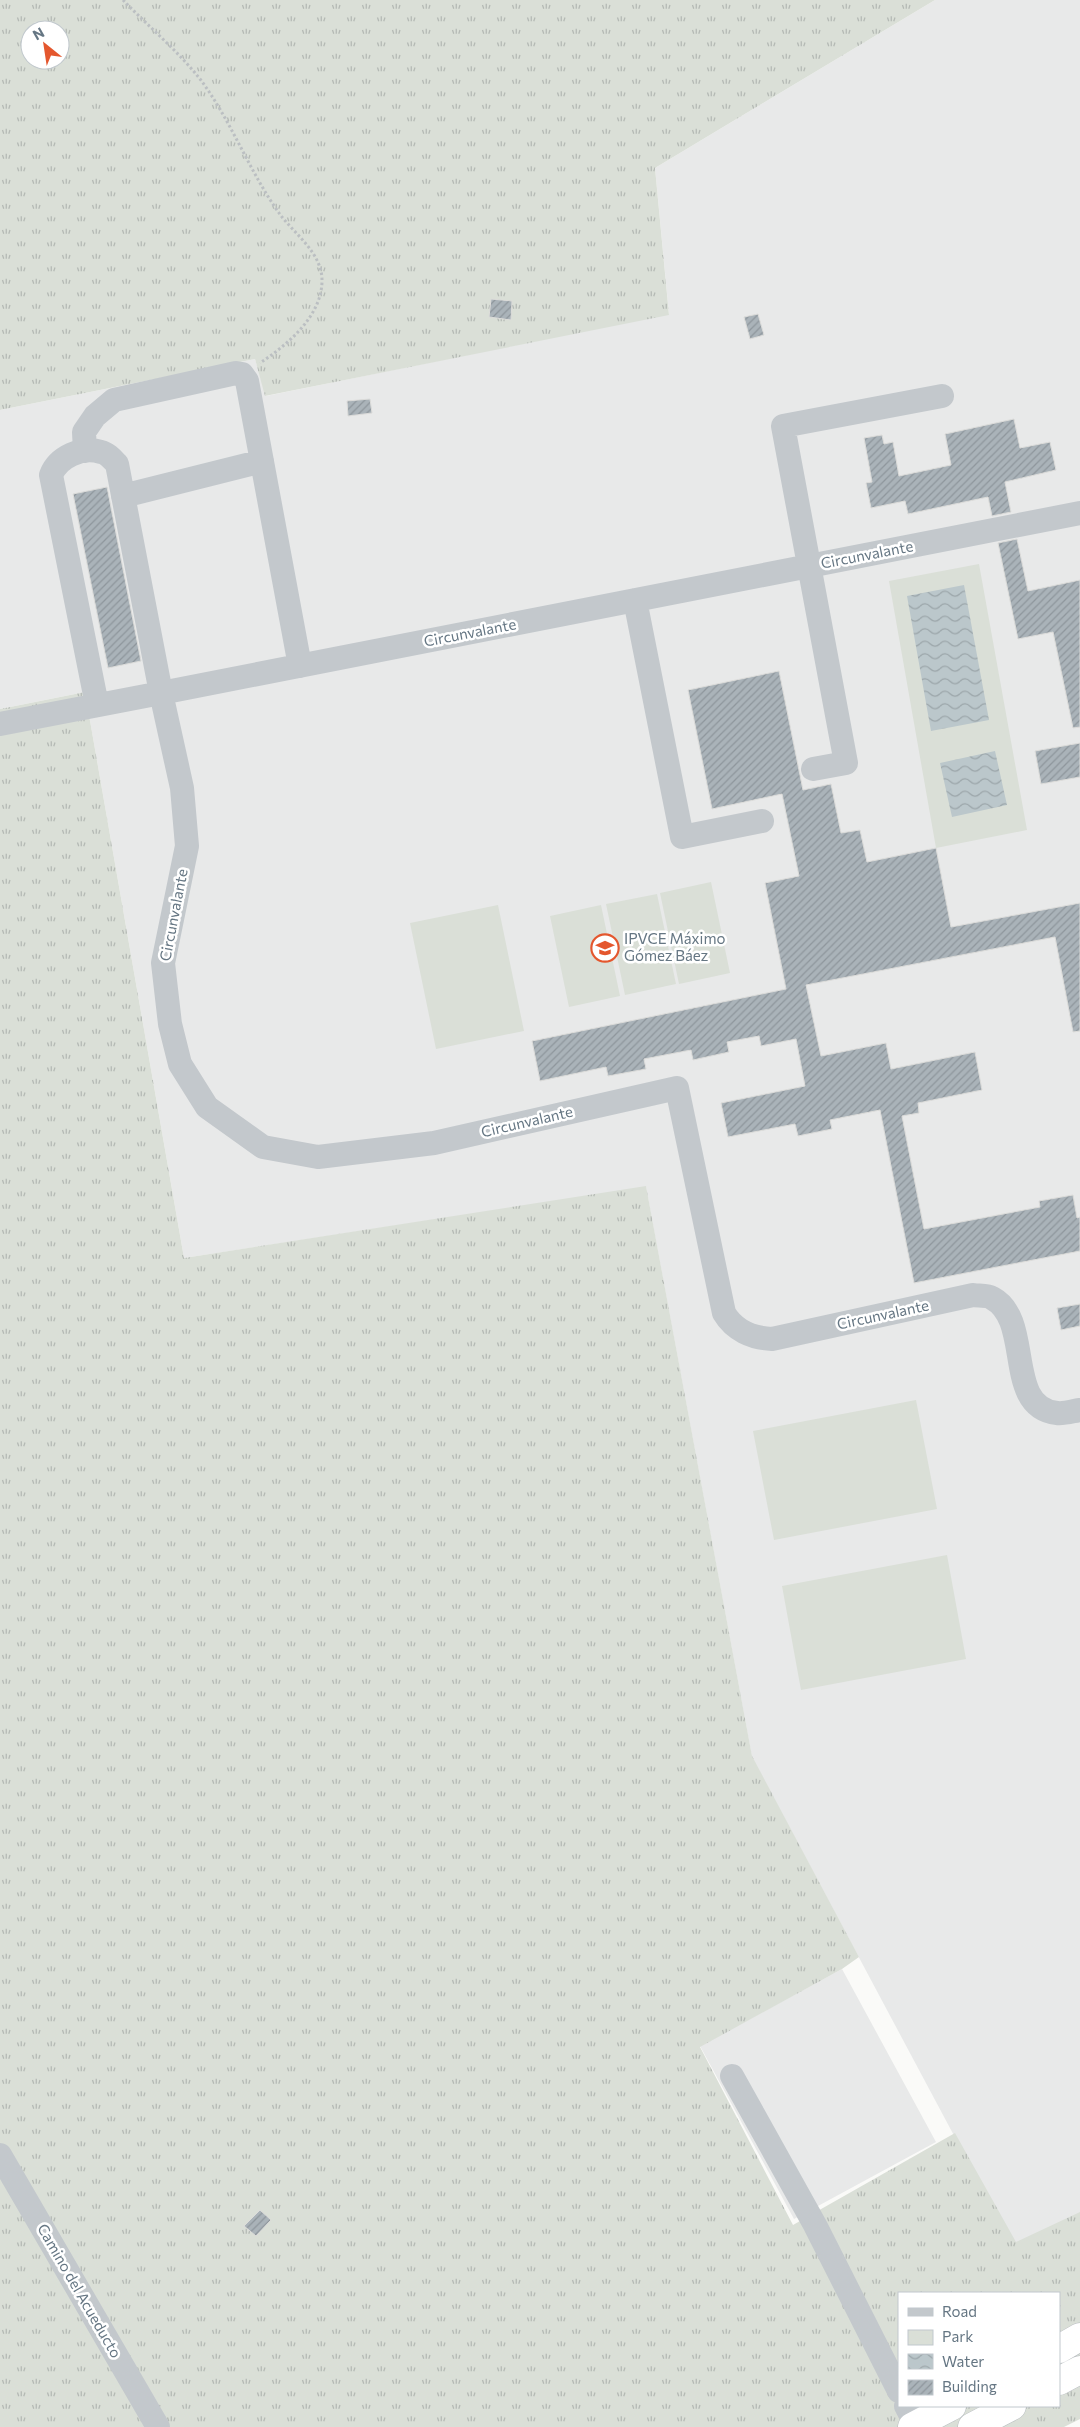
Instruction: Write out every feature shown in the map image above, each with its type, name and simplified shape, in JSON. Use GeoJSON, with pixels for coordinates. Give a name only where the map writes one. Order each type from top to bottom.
{"type":"FeatureCollection","features":[{"type":"Feature","properties":{"kind":"highway"},"geometry":{"type":"LineString","coordinates":[[1060,2348],[1080,2337]]}},
{"type":"Feature","properties":{"kind":"highway"},"geometry":{"type":"LineString","coordinates":[[1060,2380],[1080,2370]]}},
{"type":"Feature","properties":{"kind":"highway"},"geometry":{"type":"LineString","coordinates":[[911,2419],[949,2407]]}},
{"type":"Feature","properties":{"kind":"highway"},"geometry":{"type":"LineString","coordinates":[[972,2427],[1010,2407]]}},
{"type":"Feature","properties":{"kind":"street"},"geometry":{"type":"LineString","coordinates":[[84,451],[84,432],[95,416],[114,400],[236,373],[242,374],[247,381],[300,666]]}},
{"type":"Feature","properties":{"kind":"street"},"geometry":{"type":"LineString","coordinates":[[813,769],[846,763],[783,426],[942,396]]}},
{"type":"Feature","properties":{"kind":"street"},"geometry":{"type":"LineString","coordinates":[[0,724],[161,693],[117,464],[102,452],[84,451],[65,457],[55,466],[51,475],[97,705]]}},
{"type":"Feature","properties":{"kind":"street"},"geometry":{"type":"LineString","coordinates":[[123,496],[262,461]]}},
{"type":"Feature","properties":{"kind":"street","name":"Circunvalante"},"geometry":{"type":"LineString","coordinates":[[1080,513],[161,693],[182,788],[187,846],[163,963],[170,1024],[180,1064],[207,1107],[263,1147],[318,1157],[434,1143],[677,1088],[724,1313],[731,1324],[756,1338],[772,1339],[973,1295],[990,1297],[1004,1308],[1013,1325],[1026,1386],[1032,1400],[1045,1411],[1059,1414],[1080,1410]]}},
{"type":"Feature","properties":{"kind":"street"},"geometry":{"type":"LineString","coordinates":[[635,600],[682,837],[762,821]]}},
{"type":"Feature","properties":{"kind":"street"},"geometry":{"type":"LineString","coordinates":[[732,2076],[815,2225],[898,2389]]}},
{"type":"Feature","properties":{"kind":"street","name":"Camino del Acueducto"},"geometry":{"type":"LineString","coordinates":[[0,2155],[158,2427]]}},
{"type":"Feature","properties":{"kind":"path"},"geometry":{"type":"LineString","coordinates":[[123,0],[199,78],[222,114],[279,214],[304,241],[315,257],[321,274],[322,283],[316,309],[278,351],[242,374]]}},
{"type":"Feature","properties":{"kind":"shaded area","name":"IPVCE Máximo Gómez Báez"},"geometry":{"type":"Polygon","coordinates":[[[935,0],[1080,0],[1080,2216],[1014,2248],[752,1757],[646,1187],[184,1258],[85,692],[0,709],[0,410],[255,359],[266,396],[669,314],[655,168],[935,0]]]}},
{"type":"Feature","properties":{"kind":"shaded area"},"geometry":{"type":"Polygon","coordinates":[[[842,1969],[936,2142],[794,2219],[700,2046],[842,1969]]]}},
{"type":"Feature","properties":{"kind":"green space"},"geometry":{"type":"Polygon","coordinates":[[[0,0],[935,0],[655,168],[669,315],[265,396],[255,359],[0,410],[0,0]]]}},
{"type":"Feature","properties":{"kind":"green space"},"geometry":{"type":"Polygon","coordinates":[[[979,564],[1027,830],[936,848],[889,581],[979,564]]]}},
{"type":"Feature","properties":{"kind":"green space"},"geometry":{"type":"Polygon","coordinates":[[[85,692],[184,1258],[646,1186],[752,1756],[859,1957],[842,1969],[700,2047],[793,2225],[955,2133],[1016,2242],[1080,2212],[1080,2419],[1064,2427],[0,2427],[0,709],[85,692]]]}},
{"type":"Feature","properties":{"kind":"green space"},"geometry":{"type":"Polygon","coordinates":[[[711,882],[730,973],[679,984],[660,893],[711,882]]]}},
{"type":"Feature","properties":{"kind":"green space"},"geometry":{"type":"Polygon","coordinates":[[[657,894],[676,984],[625,995],[606,904],[657,894]]]}},
{"type":"Feature","properties":{"kind":"green space"},"geometry":{"type":"Polygon","coordinates":[[[498,905],[524,1031],[436,1049],[410,923],[498,905]]]}},
{"type":"Feature","properties":{"kind":"green space"},"geometry":{"type":"Polygon","coordinates":[[[601,905],[620,996],[569,1007],[550,916],[601,905]]]}},
{"type":"Feature","properties":{"kind":"green space"},"geometry":{"type":"Polygon","coordinates":[[[916,1400],[937,1509],[774,1540],[753,1431],[916,1400]]]}},
{"type":"Feature","properties":{"kind":"green space"},"geometry":{"type":"Polygon","coordinates":[[[947,1555],[966,1659],[801,1690],[782,1586],[947,1555]]]}},
{"type":"Feature","properties":{"kind":"water"},"geometry":{"type":"Polygon","coordinates":[[[964,585],[989,720],[931,731],[907,596],[964,585]]]}},
{"type":"Feature","properties":{"kind":"water"},"geometry":{"type":"Polygon","coordinates":[[[995,751],[1007,805],[952,817],[940,763],[995,751]]]}},
{"type":"Feature","properties":{"kind":"building"},"geometry":{"type":"Polygon","coordinates":[[[491,299],[512,301],[511,320],[489,317],[491,299]]]}},
{"type":"Feature","properties":{"kind":"building"},"geometry":{"type":"Polygon","coordinates":[[[758,314],[764,335],[750,339],[744,317],[758,314]]]}},
{"type":"Feature","properties":{"kind":"building"},"geometry":{"type":"Polygon","coordinates":[[[370,399],[372,413],[348,416],[347,401],[370,399]]]}},
{"type":"Feature","properties":{"kind":"building"},"geometry":{"type":"Polygon","coordinates":[[[1014,419],[1020,448],[1050,442],[1056,470],[1005,482],[1011,512],[992,516],[988,497],[908,514],[905,501],[871,508],[866,483],[872,482],[864,438],[882,435],[884,444],[893,442],[899,476],[951,465],[945,434],[1014,419]]]}},
{"type":"Feature","properties":{"kind":"building"},"geometry":{"type":"Polygon","coordinates":[[[107,487],[141,661],[108,668],[73,494],[107,487]]]}},
{"type":"Feature","properties":{"kind":"building"},"geometry":{"type":"Polygon","coordinates":[[[1017,539],[1028,591],[1080,580],[1080,727],[1073,728],[1053,632],[1018,639],[998,543],[1017,539]]]}},
{"type":"Feature","properties":{"kind":"building"},"geometry":{"type":"Polygon","coordinates":[[[779,671],[803,790],[831,784],[841,833],[860,830],[867,862],[936,848],[951,927],[1080,903],[1080,1031],[1073,1032],[1055,937],[806,985],[821,1056],[886,1043],[891,1069],[975,1052],[982,1090],[918,1103],[919,1113],[902,1116],[924,1229],[1040,1207],[1039,1201],[1073,1195],[1077,1218],[1080,1217],[1080,1251],[914,1283],[880,1110],[830,1120],[832,1129],[798,1136],[795,1124],[728,1137],[721,1103],[805,1086],[796,1039],[761,1046],[759,1036],[727,1042],[729,1052],[693,1060],[691,1050],[644,1059],[646,1069],[608,1076],[606,1067],[540,1081],[532,1041],[786,989],[765,883],[799,876],[782,794],[712,809],[688,690],[779,671]]]}},
{"type":"Feature","properties":{"kind":"building"},"geometry":{"type":"Polygon","coordinates":[[[1080,743],[1080,777],[1041,784],[1035,751],[1080,743]]]}},
{"type":"Feature","properties":{"kind":"building"},"geometry":{"type":"Polygon","coordinates":[[[1080,1304],[1080,1326],[1061,1330],[1057,1308],[1080,1304]]]}},
{"type":"Feature","properties":{"kind":"building"},"geometry":{"type":"Polygon","coordinates":[[[260,2210],[271,2220],[256,2236],[244,2226],[260,2210]]]}},
{"type":"Feature","properties":{"kind":"place","name":"IPVCE Máximo Gómez Báez"},"geometry":{"type":"Point","coordinates":[605,948]}}]}
